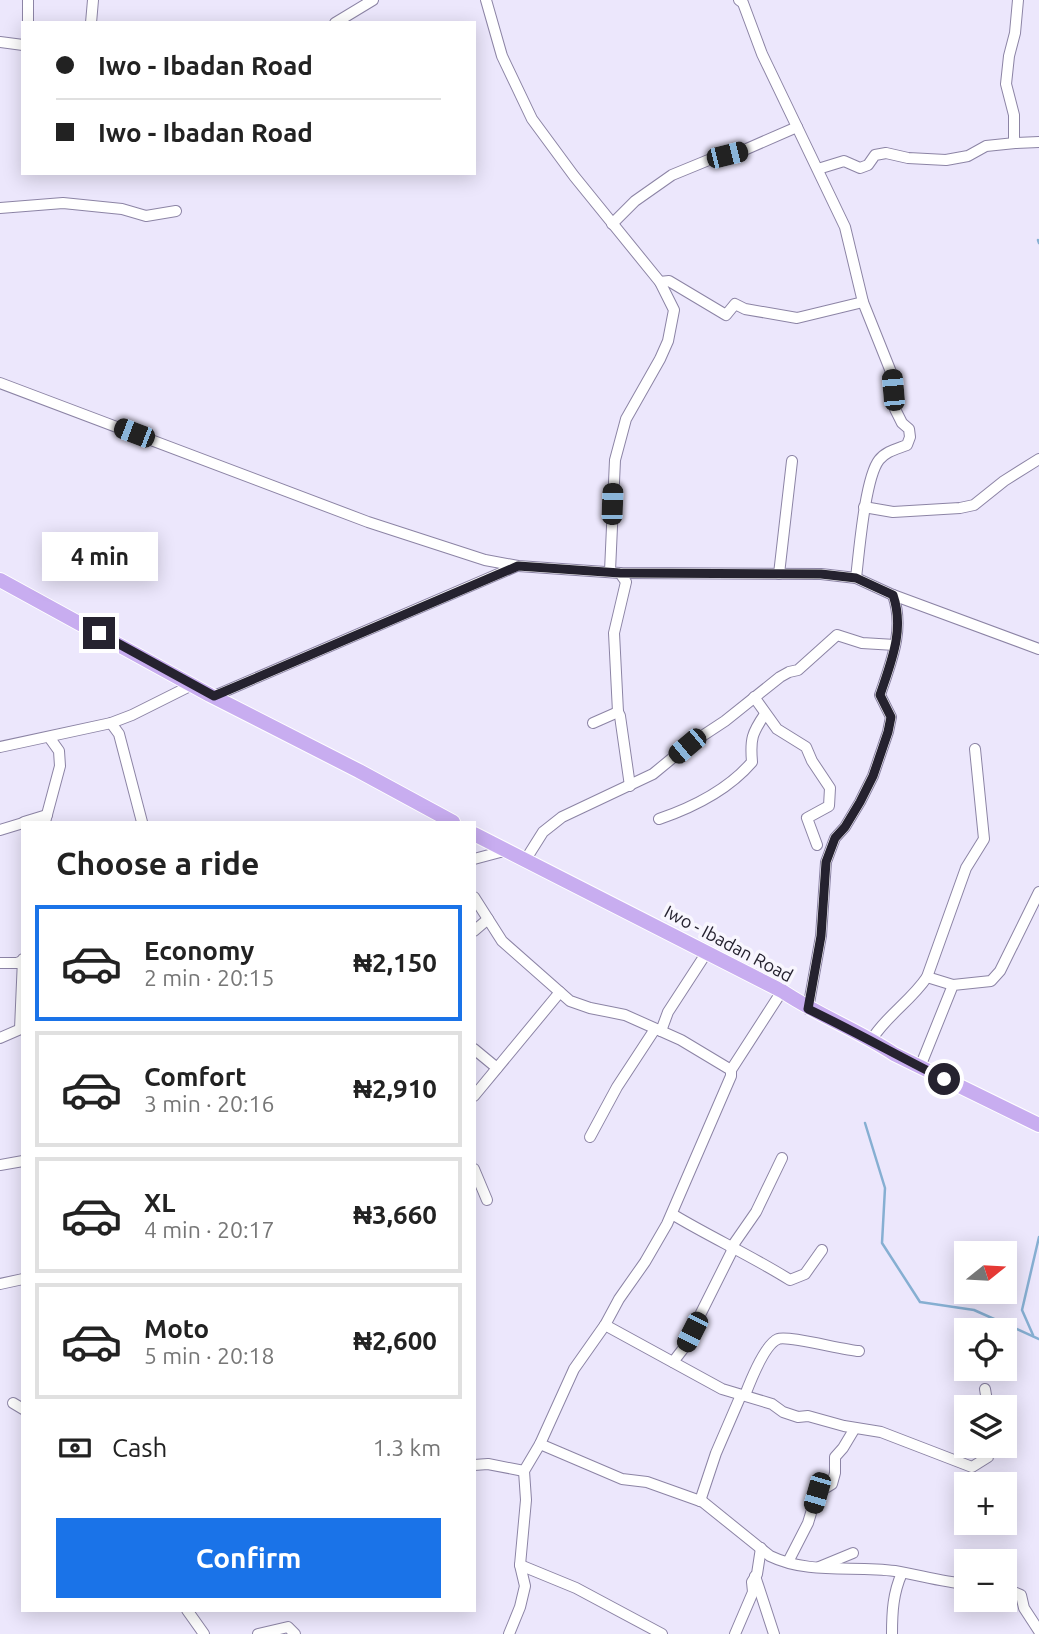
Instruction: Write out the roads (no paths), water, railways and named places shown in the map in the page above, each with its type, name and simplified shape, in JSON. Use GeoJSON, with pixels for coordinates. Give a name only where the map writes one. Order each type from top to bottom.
{"type":"FeatureCollection","features":[{"type":"Feature","properties":{"kind":"main road"},"geometry":{"type":"LineString","coordinates":[[0,580],[192,685],[451,821]]}},
{"type":"Feature","properties":{"kind":"main road","name":"Iwo - Ibadan Road"},"geometry":{"type":"LineString","coordinates":[[476,835],[782,991],[808,1009],[872,1039],[894,1054],[1039,1125]]}},
{"type":"Feature","properties":{"kind":"street"},"geometry":{"type":"LineString","coordinates":[[28,0],[28,21]]}},
{"type":"Feature","properties":{"kind":"street"},"geometry":{"type":"LineString","coordinates":[[91,21],[93,0]]}},
{"type":"Feature","properties":{"kind":"street"},"geometry":{"type":"LineString","coordinates":[[338,21],[373,0]]}},
{"type":"Feature","properties":{"kind":"street"},"geometry":{"type":"LineString","coordinates":[[486,0],[502,56],[532,119],[660,282],[674,310],[672,327],[660,359],[626,419],[615,460],[615,572],[626,582],[614,633],[618,712],[621,716],[630,786]]}},
{"type":"Feature","properties":{"kind":"street"},"geometry":{"type":"LineString","coordinates":[[739,0],[743,3],[762,54],[845,227],[863,302],[891,372],[895,409],[902,424],[909,429],[907,445],[888,453],[877,462],[864,507],[856,578]]}},
{"type":"Feature","properties":{"kind":"street"},"geometry":{"type":"LineString","coordinates":[[1015,143],[1014,115],[1006,85],[1018,0]]}},
{"type":"Feature","properties":{"kind":"street"},"geometry":{"type":"LineString","coordinates":[[0,42],[21,45]]}},
{"type":"Feature","properties":{"kind":"street"},"geometry":{"type":"LineString","coordinates":[[612,224],[635,201],[672,175],[711,159],[742,151],[797,127]]}},
{"type":"Feature","properties":{"kind":"street"},"geometry":{"type":"LineString","coordinates":[[818,169],[844,161],[860,168],[868,165],[875,155],[886,153],[908,158],[946,160],[968,156],[986,146],[1039,142]]}},
{"type":"Feature","properties":{"kind":"street"},"geometry":{"type":"LineString","coordinates":[[0,208],[63,203],[122,209],[146,216],[176,211]]}},
{"type":"Feature","properties":{"kind":"street"},"geometry":{"type":"LineString","coordinates":[[660,282],[669,281],[726,314],[735,304],[745,309],[797,318],[863,302]]}},
{"type":"Feature","properties":{"kind":"street"},"geometry":{"type":"LineString","coordinates":[[0,383],[368,522],[485,560],[518,566],[615,572],[821,574],[856,578],[893,595],[1039,649]]}},
{"type":"Feature","properties":{"kind":"street"},"geometry":{"type":"LineString","coordinates":[[864,507],[893,512],[975,505],[1004,481],[1039,459]]}},
{"type":"Feature","properties":{"kind":"street"},"geometry":{"type":"LineString","coordinates":[[779,574],[792,461]]}},
{"type":"Feature","properties":{"kind":"street"},"geometry":{"type":"LineString","coordinates":[[506,564],[512,553]]}},
{"type":"Feature","properties":{"kind":"street"},"geometry":{"type":"LineString","coordinates":[[214,696],[518,566]]}},
{"type":"Feature","properties":{"kind":"street"},"geometry":{"type":"LineString","coordinates":[[808,1009],[821,936],[826,862],[835,838],[845,827],[873,776],[888,732],[891,717],[880,695],[891,665],[898,629],[898,608],[893,595]]}},
{"type":"Feature","properties":{"kind":"street"},"geometry":{"type":"LineString","coordinates":[[526,859],[544,832],[562,817],[653,774],[780,677],[798,670],[837,635],[862,643],[895,645]]}},
{"type":"Feature","properties":{"kind":"street"},"geometry":{"type":"LineString","coordinates":[[0,747],[111,723],[192,685]]}},
{"type":"Feature","properties":{"kind":"street"},"geometry":{"type":"LineString","coordinates":[[754,697],[777,729],[806,747],[830,788],[829,806],[807,818],[817,845]]}},
{"type":"Feature","properties":{"kind":"street"},"geometry":{"type":"LineString","coordinates":[[593,723],[618,712]]}},
{"type":"Feature","properties":{"kind":"street"},"geometry":{"type":"LineString","coordinates":[[659,819],[696,804],[737,780],[752,762],[750,744],[754,730],[765,714]]}},
{"type":"Feature","properties":{"kind":"street"},"geometry":{"type":"LineString","coordinates":[[111,723],[119,734],[138,821]]}},
{"type":"Feature","properties":{"kind":"street"},"geometry":{"type":"LineString","coordinates":[[46,819],[60,766],[59,751],[49,737]]}},
{"type":"Feature","properties":{"kind":"street"},"geometry":{"type":"LineString","coordinates":[[872,1039],[882,1022],[917,992],[927,977],[966,868],[984,839],[975,749]]}},
{"type":"Feature","properties":{"kind":"street"},"geometry":{"type":"LineString","coordinates":[[0,830],[21,824]]}},
{"type":"Feature","properties":{"kind":"street"},"geometry":{"type":"LineString","coordinates":[[476,858],[504,851]]}},
{"type":"Feature","properties":{"kind":"street"},"geometry":{"type":"LineString","coordinates":[[927,977],[953,985],[991,981],[1000,971],[1038,897]]}},
{"type":"Feature","properties":{"kind":"street"},"geometry":{"type":"LineString","coordinates":[[476,900],[502,941],[570,1001],[590,1009],[625,1015],[681,1040],[731,1070]]}},
{"type":"Feature","properties":{"kind":"street"},"geometry":{"type":"LineString","coordinates":[[476,929],[488,919]]}},
{"type":"Feature","properties":{"kind":"street"},"geometry":{"type":"LineString","coordinates":[[590,1137],[617,1087],[658,1030],[707,952]]}},
{"type":"Feature","properties":{"kind":"street"},"geometry":{"type":"LineString","coordinates":[[0,963],[21,961]]}},
{"type":"Feature","properties":{"kind":"street"},"geometry":{"type":"LineString","coordinates":[[920,1067],[953,985]]}},
{"type":"Feature","properties":{"kind":"street"},"geometry":{"type":"LineString","coordinates":[[509,1634],[525,1586],[520,1565],[526,1500],[524,1471],[540,1444],[574,1369],[645,1262],[672,1214],[731,1076],[731,1070],[782,991]]}},
{"type":"Feature","properties":{"kind":"street"},"geometry":{"type":"LineString","coordinates":[[476,1094],[560,992]]}},
{"type":"Feature","properties":{"kind":"street"},"geometry":{"type":"LineString","coordinates":[[0,1038],[21,1029]]}},
{"type":"Feature","properties":{"kind":"street"},"geometry":{"type":"LineString","coordinates":[[476,1051],[497,1068]]}},
{"type":"Feature","properties":{"kind":"street"},"geometry":{"type":"LineString","coordinates":[[673,1362],[683,1349],[732,1248],[756,1212],[782,1158]]}},
{"type":"Feature","properties":{"kind":"street"},"geometry":{"type":"LineString","coordinates":[[0,1165],[21,1161]]}},
{"type":"Feature","properties":{"kind":"street"},"geometry":{"type":"LineString","coordinates":[[476,1174],[487,1200]]}},
{"type":"Feature","properties":{"kind":"street"},"geometry":{"type":"LineString","coordinates":[[672,1214],[790,1280],[805,1274],[822,1250]]}},
{"type":"Feature","properties":{"kind":"street"},"geometry":{"type":"LineString","coordinates":[[0,1284],[21,1279]]}},
{"type":"Feature","properties":{"kind":"street"},"geometry":{"type":"LineString","coordinates":[[605,1325],[722,1389],[772,1404],[783,1412],[881,1433],[972,1467],[986,1458]]}},
{"type":"Feature","properties":{"kind":"street"},"geometry":{"type":"LineString","coordinates":[[700,1501],[716,1453],[771,1344],[779,1338],[793,1339],[840,1350],[859,1351]]}},
{"type":"Feature","properties":{"kind":"street"},"geometry":{"type":"LineString","coordinates":[[985,1389],[986,1395]]}},
{"type":"Feature","properties":{"kind":"street"},"geometry":{"type":"LineString","coordinates":[[788,1562],[808,1523],[817,1493],[832,1484],[835,1457],[855,1428]]}},
{"type":"Feature","properties":{"kind":"street"},"geometry":{"type":"LineString","coordinates":[[540,1444],[622,1479],[647,1482],[700,1501],[770,1556],[788,1562],[902,1573],[954,1582]]}},
{"type":"Feature","properties":{"kind":"street"},"geometry":{"type":"LineString","coordinates":[[476,1465],[488,1464],[524,1471]]}},
{"type":"Feature","properties":{"kind":"street"},"geometry":{"type":"LineString","coordinates":[[735,1634],[751,1598],[752,1582],[761,1548]]}},
{"type":"Feature","properties":{"kind":"street"},"geometry":{"type":"LineString","coordinates":[[819,1567],[852,1553]]}},
{"type":"Feature","properties":{"kind":"street"},"geometry":{"type":"LineString","coordinates":[[520,1565],[576,1588],[662,1634]]}},
{"type":"Feature","properties":{"kind":"street"},"geometry":{"type":"LineString","coordinates":[[892,1634],[895,1588],[902,1573]]}},
{"type":"Feature","properties":{"kind":"street"},"geometry":{"type":"LineString","coordinates":[[755,1576],[774,1634]]}},
{"type":"Feature","properties":{"kind":"street"},"geometry":{"type":"LineString","coordinates":[[1017,1593],[1021,1595],[1024,1608],[1039,1631]]}},
{"type":"Feature","properties":{"kind":"street"},"geometry":{"type":"LineString","coordinates":[[188,1612],[205,1634]]}},
{"type":"Feature","properties":{"kind":"street"},"geometry":{"type":"LineString","coordinates":[[258,1634],[288,1627],[295,1634]]}},
{"type":"Feature","properties":{"kind":"waterway"},"geometry":{"type":"LineString","coordinates":[[865,1123],[885,1188],[882,1243],[920,1302],[974,1310],[1039,1339]]}},
{"type":"Feature","properties":{"kind":"waterway"},"geometry":{"type":"LineString","coordinates":[[1033,1335],[1022,1310],[1039,1237]]}}]}
